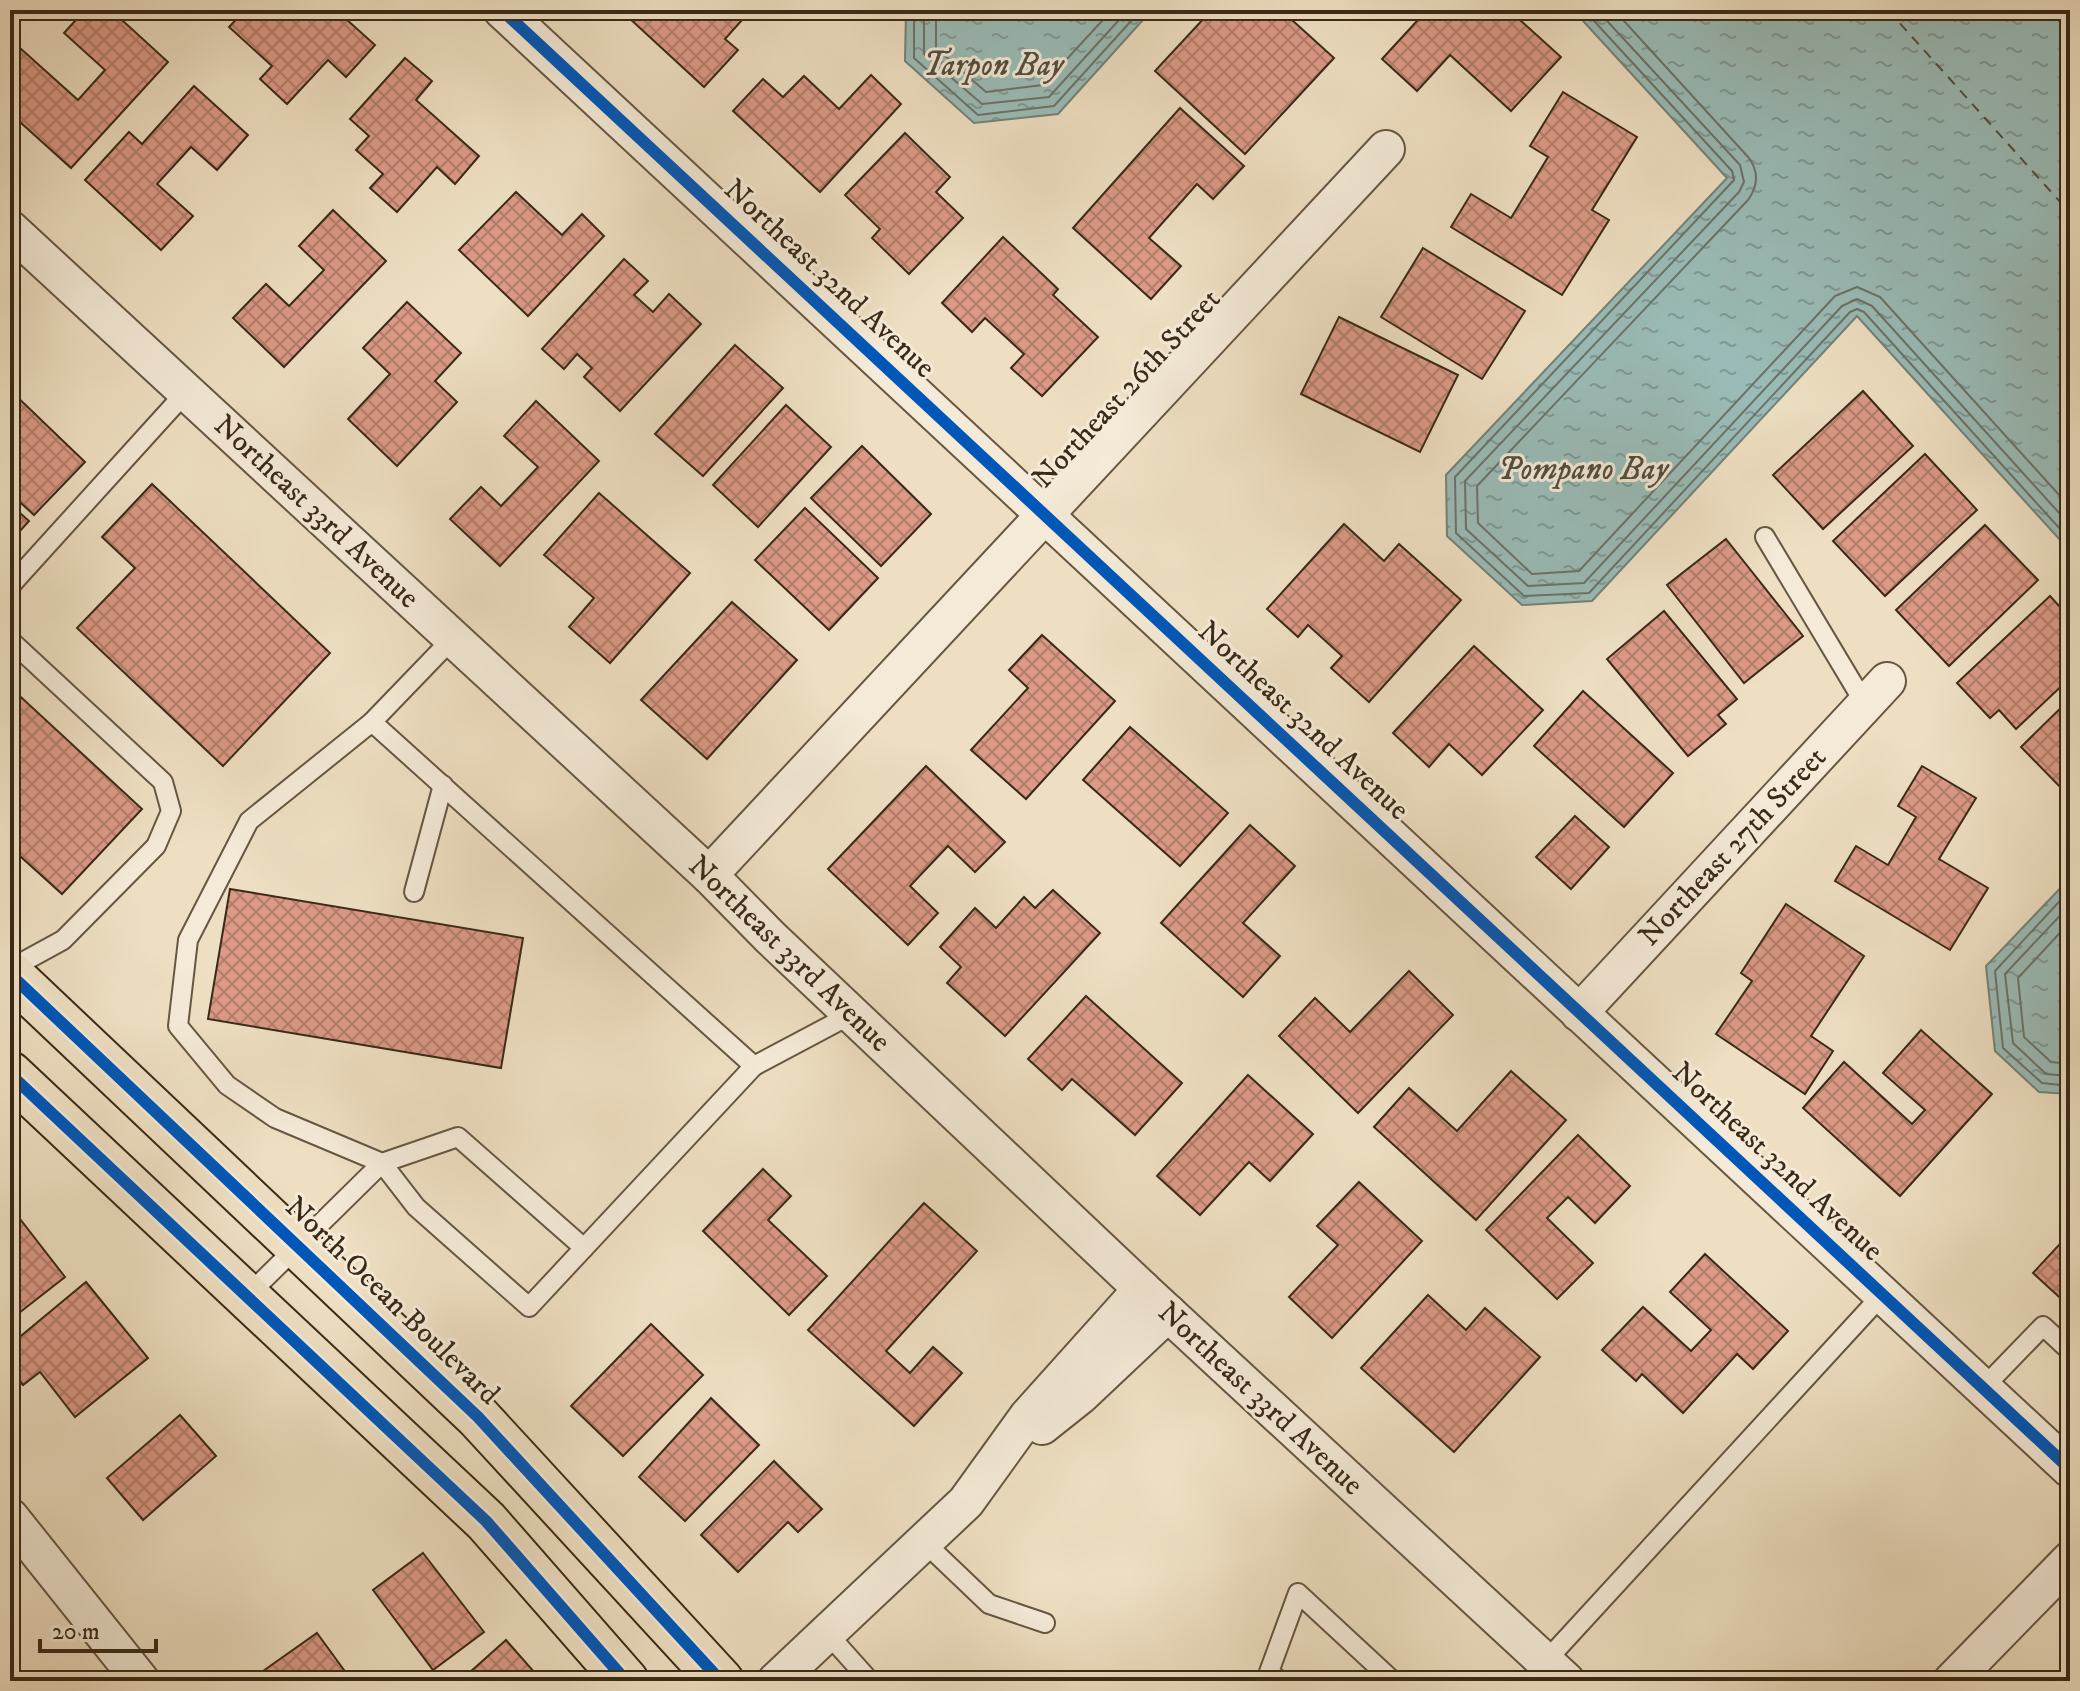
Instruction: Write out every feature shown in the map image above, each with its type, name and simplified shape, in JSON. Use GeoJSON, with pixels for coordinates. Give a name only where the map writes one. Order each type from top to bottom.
{"type":"FeatureCollection","features":[{"type":"Feature","properties":{"kind":"main road","name":"North Ocean Boulevard"},"geometry":{"type":"LineString","coordinates":[[10,972],[478,1417],[721,1681]]}},
{"type":"Feature","properties":{"kind":"main road"},"geometry":{"type":"LineString","coordinates":[[10,1074],[486,1521],[626,1681]]}},
{"type":"Feature","properties":{"kind":"street","name":"Northeast 32nd Avenue"},"geometry":{"type":"LineString","coordinates":[[502,10],[2070,1469]]}},
{"type":"Feature","properties":{"kind":"street","name":"Northeast 26th Street"},"geometry":{"type":"LineString","coordinates":[[709,875],[1386,149]]}},
{"type":"Feature","properties":{"kind":"street","name":"Northeast 33rd Avenue"},"geometry":{"type":"LineString","coordinates":[[10,229],[709,875],[1155,1301],[1556,1671]]}},
{"type":"Feature","properties":{"kind":"street","name":"Northeast 27th Street"},"geometry":{"type":"LineString","coordinates":[[1579,1013],[1876,692]]}},
{"type":"Feature","properties":{"kind":"street"},"geometry":{"type":"LineString","coordinates":[[776,1681],[966,1502],[1028,1416],[1155,1301]]}},
{"type":"Feature","properties":{"kind":"street"},"geometry":{"type":"LineString","coordinates":[[10,1517],[141,1681]]}},
{"type":"Feature","properties":{"kind":"street"},"geometry":{"type":"LineString","coordinates":[[1952,1681],[2070,1560]]}},
{"type":"Feature","properties":{"kind":"lane"},"geometry":{"type":"LineString","coordinates":[[11,585],[186,392]]}},
{"type":"Feature","properties":{"kind":"lane"},"geometry":{"type":"LineString","coordinates":[[1765,537],[1876,692]]}},
{"type":"Feature","properties":{"kind":"lane"},"geometry":{"type":"LineString","coordinates":[[453,638],[372,722],[249,821],[188,940],[178,1026],[227,1085],[275,1118],[382,1163],[416,1207],[529,1307],[754,1066],[852,1014]]}},
{"type":"Feature","properties":{"kind":"lane"},"geometry":{"type":"LineString","coordinates":[[10,640],[163,782],[171,811],[156,846],[63,940],[10,972]]}},
{"type":"Feature","properties":{"kind":"lane"},"geometry":{"type":"LineString","coordinates":[[372,722],[754,1066]]}},
{"type":"Feature","properties":{"kind":"lane"},"geometry":{"type":"LineString","coordinates":[[414,892],[443,785]]}},
{"type":"Feature","properties":{"kind":"lane"},"geometry":{"type":"LineString","coordinates":[[246,1297],[382,1163],[458,1137],[584,1248]]}},
{"type":"Feature","properties":{"kind":"lane"},"geometry":{"type":"LineString","coordinates":[[1556,1671],[1882,1295]]}},
{"type":"Feature","properties":{"kind":"lane"},"geometry":{"type":"LineString","coordinates":[[1983,1388],[2043,1326],[2070,1351]]}},
{"type":"Feature","properties":{"kind":"lane"},"geometry":{"type":"LineString","coordinates":[[924,1542],[989,1604],[1045,1623]]}},
{"type":"Feature","properties":{"kind":"lane"},"geometry":{"type":"LineString","coordinates":[[1280,1681],[1269,1672],[1298,1593],[1393,1681]]}},
{"type":"Feature","properties":{"kind":"lane"},"geometry":{"type":"LineString","coordinates":[[827,1633],[870,1681]]}},
{"type":"Feature","properties":{"kind":"water","name":"Tarpon Bay"},"geometry":{"type":"Polygon","coordinates":[[[906,10],[1152,10],[1058,114],[974,123],[905,61],[906,10]]]}},
{"type":"Feature","properties":{"kind":"water","name":"Pompano Bay"},"geometry":{"type":"Polygon","coordinates":[[[1573,10],[2070,10],[2070,551],[1857,316],[1592,601],[1522,605],[1447,536],[1446,475],[1727,178],[1573,10]]]}},
{"type":"Feature","properties":{"kind":"water"},"geometry":{"type":"Polygon","coordinates":[[[2070,878],[2070,1094],[2039,1092],[1995,1051],[1986,966],[2070,878]]]}},
{"type":"Feature","properties":{"kind":"building"},"geometry":{"type":"Polygon","coordinates":[[[85,10],[111,10],[168,62],[71,168],[10,113],[10,39],[78,100],[105,70],[64,33],[85,10]]]}},
{"type":"Feature","properties":{"kind":"building"},"geometry":{"type":"Polygon","coordinates":[[[245,10],[336,10],[375,45],[346,77],[328,60],[287,104],[260,79],[272,66],[229,27],[245,10]]]}},
{"type":"Feature","properties":{"kind":"building"},"geometry":{"type":"Polygon","coordinates":[[[635,10],[751,10],[725,39],[738,50],[704,87],[628,17],[635,10]]]}},
{"type":"Feature","properties":{"kind":"building"},"geometry":{"type":"Polygon","coordinates":[[[1218,10],[1281,10],[1334,58],[1245,154],[1155,71],[1207,15],[1210,18],[1218,10]]]}},
{"type":"Feature","properties":{"kind":"building"},"geometry":{"type":"Polygon","coordinates":[[[1427,10],[1509,10],[1561,57],[1511,111],[1450,55],[1417,91],[1382,59],[1427,10]]]}},
{"type":"Feature","properties":{"kind":"building"},"geometry":{"type":"Polygon","coordinates":[[[405,58],[432,81],[416,100],[479,156],[455,184],[437,167],[397,212],[370,188],[383,174],[356,150],[369,136],[350,119],[405,58]]]}},
{"type":"Feature","properties":{"kind":"building"},"geometry":{"type":"Polygon","coordinates":[[[871,75],[901,104],[820,192],[733,111],[763,79],[783,97],[804,76],[839,109],[871,75]]]}},
{"type":"Feature","properties":{"kind":"building"},"geometry":{"type":"Polygon","coordinates":[[[194,86],[248,135],[217,170],[191,147],[157,184],[193,216],[161,250],[85,180],[129,132],[142,144],[194,86]]]}},
{"type":"Feature","properties":{"kind":"building"},"geometry":{"type":"Polygon","coordinates":[[[1563,92],[1637,137],[1592,210],[1609,220],[1562,295],[1451,227],[1471,194],[1511,218],[1548,157],[1530,146],[1563,92]]]}},
{"type":"Feature","properties":{"kind":"building"},"geometry":{"type":"Polygon","coordinates":[[[1180,108],[1244,166],[1213,199],[1197,184],[1149,238],[1181,266],[1151,299],[1073,228],[1180,108]]]}},
{"type":"Feature","properties":{"kind":"building"},"geometry":{"type":"Polygon","coordinates":[[[905,133],[950,177],[936,192],[963,218],[909,274],[872,238],[880,229],[845,195],[905,133]]]}},
{"type":"Feature","properties":{"kind":"building"},"geometry":{"type":"Polygon","coordinates":[[[516,192],[562,235],[582,214],[604,236],[528,316],[459,250],[516,192]]]}},
{"type":"Feature","properties":{"kind":"building"},"geometry":{"type":"Polygon","coordinates":[[[333,210],[386,261],[284,367],[233,318],[266,284],[289,306],[324,270],[299,246],[333,210]]]}},
{"type":"Feature","properties":{"kind":"building"},"geometry":{"type":"Polygon","coordinates":[[[1003,237],[1058,289],[1053,295],[1098,337],[1042,396],[1011,368],[1024,354],[985,318],[972,332],[942,303],[1003,237]]]}},
{"type":"Feature","properties":{"kind":"building"},"geometry":{"type":"Polygon","coordinates":[[[1423,248],[1525,311],[1482,379],[1381,317],[1423,248]]]}},
{"type":"Feature","properties":{"kind":"building"},"geometry":{"type":"Polygon","coordinates":[[[624,259],[648,281],[634,295],[653,312],[669,294],[701,324],[620,411],[584,377],[592,368],[577,354],[564,369],[542,349],[624,259]]]}},
{"type":"Feature","properties":{"kind":"building"},"geometry":{"type":"Polygon","coordinates":[[[407,302],[461,353],[435,381],[457,402],[397,466],[348,419],[390,374],[363,348],[407,302]]]}},
{"type":"Feature","properties":{"kind":"building"},"geometry":{"type":"Polygon","coordinates":[[[1339,317],[1458,375],[1420,452],[1301,394],[1339,317]]]}},
{"type":"Feature","properties":{"kind":"building"},"geometry":{"type":"Polygon","coordinates":[[[735,345],[783,388],[703,476],[655,434],[735,345]]]}},
{"type":"Feature","properties":{"kind":"building"},"geometry":{"type":"Polygon","coordinates":[[[10,390],[85,462],[34,515],[10,493],[10,390]]]}},
{"type":"Feature","properties":{"kind":"building"},"geometry":{"type":"Polygon","coordinates":[[[1863,391],[1913,446],[1823,529],[1773,475],[1863,391]]]}},
{"type":"Feature","properties":{"kind":"building"},"geometry":{"type":"Polygon","coordinates":[[[536,401],[599,461],[500,566],[450,519],[481,487],[501,506],[538,467],[504,436],[536,401]]]}},
{"type":"Feature","properties":{"kind":"building"},"geometry":{"type":"Polygon","coordinates":[[[786,405],[831,447],[758,527],[713,485],[786,405]]]}},
{"type":"Feature","properties":{"kind":"building"},"geometry":{"type":"Polygon","coordinates":[[[862,446],[931,514],[881,566],[811,498],[862,446]]]}},
{"type":"Feature","properties":{"kind":"building"},"geometry":{"type":"Polygon","coordinates":[[[1925,454],[1977,510],[1885,596],[1833,541],[1925,454]]]}},
{"type":"Feature","properties":{"kind":"building"},"geometry":{"type":"Polygon","coordinates":[[[152,484],[330,653],[223,766],[77,628],[135,568],[102,537],[152,484]]]}},
{"type":"Feature","properties":{"kind":"building"},"geometry":{"type":"Polygon","coordinates":[[[599,493],[690,573],[610,663],[569,627],[594,598],[544,555],[599,493]]]}},
{"type":"Feature","properties":{"kind":"building"},"geometry":{"type":"Polygon","coordinates":[[[10,504],[29,521],[10,542],[10,504]]]}},
{"type":"Feature","properties":{"kind":"building"},"geometry":{"type":"Polygon","coordinates":[[[805,508],[878,578],[829,630],[755,560],[805,508]]]}},
{"type":"Feature","properties":{"kind":"building"},"geometry":{"type":"Polygon","coordinates":[[[1344,524],[1384,561],[1399,544],[1461,600],[1369,702],[1331,668],[1342,656],[1308,625],[1298,637],[1267,609],[1344,524]]]}},
{"type":"Feature","properties":{"kind":"building"},"geometry":{"type":"Polygon","coordinates":[[[1985,525],[2038,580],[1949,666],[1896,610],[1985,525]]]}},
{"type":"Feature","properties":{"kind":"building"},"geometry":{"type":"Polygon","coordinates":[[[1726,539],[1803,636],[1744,683],[1667,585],[1726,539]]]}},
{"type":"Feature","properties":{"kind":"building"},"geometry":{"type":"Polygon","coordinates":[[[2050,596],[2070,618],[2070,678],[2016,729],[1999,710],[1990,718],[1957,683],[2050,596]]]}},
{"type":"Feature","properties":{"kind":"building"},"geometry":{"type":"Polygon","coordinates":[[[732,602],[797,660],[707,759],[641,700],[732,602]]]}},
{"type":"Feature","properties":{"kind":"building"},"geometry":{"type":"Polygon","coordinates":[[[1664,611],[1737,699],[1718,715],[1726,724],[1688,756],[1607,659],[1664,611]]]}},
{"type":"Feature","properties":{"kind":"building"},"geometry":{"type":"Polygon","coordinates":[[[1042,635],[1115,701],[1026,799],[971,750],[1028,688],[1009,670],[1042,635]]]}},
{"type":"Feature","properties":{"kind":"building"},"geometry":{"type":"Polygon","coordinates":[[[1474,646],[1543,710],[1482,775],[1449,744],[1429,767],[1393,733],[1474,646]]]}},
{"type":"Feature","properties":{"kind":"building"},"geometry":{"type":"Polygon","coordinates":[[[10,687],[142,809],[62,894],[10,847],[10,687]]]}},
{"type":"Feature","properties":{"kind":"building"},"geometry":{"type":"Polygon","coordinates":[[[1583,691],[1673,773],[1624,827],[1534,746],[1583,691]]]}},
{"type":"Feature","properties":{"kind":"building"},"geometry":{"type":"Polygon","coordinates":[[[2070,699],[2070,797],[2021,747],[2070,699]]]}},
{"type":"Feature","properties":{"kind":"building"},"geometry":{"type":"Polygon","coordinates":[[[1130,727],[1228,813],[1180,866],[1083,780],[1130,727]]]}},
{"type":"Feature","properties":{"kind":"building"},"geometry":{"type":"Polygon","coordinates":[[[926,766],[1005,842],[975,872],[948,846],[910,886],[938,913],[908,945],[828,869],[926,766]]]}},
{"type":"Feature","properties":{"kind":"building"},"geometry":{"type":"Polygon","coordinates":[[[1922,766],[1976,798],[1939,859],[1988,888],[1950,950],[1835,881],[1856,846],[1888,865],[1916,817],[1898,806],[1922,766]]]}},
{"type":"Feature","properties":{"kind":"building"},"geometry":{"type":"Polygon","coordinates":[[[1575,816],[1609,847],[1571,889],[1536,857],[1575,816]]]}},
{"type":"Feature","properties":{"kind":"building"},"geometry":{"type":"Polygon","coordinates":[[[1250,825],[1295,866],[1243,923],[1280,956],[1243,997],[1161,923],[1250,825]]]}},
{"type":"Feature","properties":{"kind":"building"},"geometry":{"type":"Polygon","coordinates":[[[230,889],[523,938],[501,1068],[208,1019],[230,889]]]}},
{"type":"Feature","properties":{"kind":"building"},"geometry":{"type":"Polygon","coordinates":[[[1053,890],[1100,933],[1005,1036],[947,983],[961,967],[940,947],[975,908],[996,928],[1024,897],[1035,908],[1053,890]]]}},
{"type":"Feature","properties":{"kind":"building"},"geometry":{"type":"Polygon","coordinates":[[[1786,904],[1864,956],[1811,1036],[1833,1051],[1805,1094],[1716,1034],[1752,981],[1741,973],[1786,904]]]}},
{"type":"Feature","properties":{"kind":"building"},"geometry":{"type":"Polygon","coordinates":[[[1409,971],[1453,1015],[1358,1113],[1279,1036],[1315,998],[1350,1032],[1409,971]]]}},
{"type":"Feature","properties":{"kind":"building"},"geometry":{"type":"Polygon","coordinates":[[[1086,996],[1182,1083],[1135,1135],[1072,1079],[1062,1090],[1028,1059],[1086,996]]]}},
{"type":"Feature","properties":{"kind":"building"},"geometry":{"type":"Polygon","coordinates":[[[1921,1030],[1992,1094],[1900,1196],[1803,1108],[1844,1062],[1912,1124],[1925,1110],[1883,1073],[1921,1030]]]}},
{"type":"Feature","properties":{"kind":"building"},"geometry":{"type":"Polygon","coordinates":[[[1511,1071],[1566,1120],[1476,1220],[1374,1127],[1409,1088],[1457,1131],[1511,1071]]]}},
{"type":"Feature","properties":{"kind":"building"},"geometry":{"type":"Polygon","coordinates":[[[1248,1075],[1313,1134],[1270,1181],[1249,1162],[1200,1215],[1157,1176],[1248,1075]]]}},
{"type":"Feature","properties":{"kind":"building"},"geometry":{"type":"Polygon","coordinates":[[[1578,1135],[1630,1186],[1595,1223],[1568,1197],[1547,1218],[1593,1263],[1557,1299],[1486,1230],[1578,1135]]]}},
{"type":"Feature","properties":{"kind":"building"},"geometry":{"type":"Polygon","coordinates":[[[763,1169],[791,1196],[768,1220],[827,1276],[789,1315],[703,1231],[763,1169]]]}},
{"type":"Feature","properties":{"kind":"building"},"geometry":{"type":"Polygon","coordinates":[[[1359,1182],[1422,1241],[1332,1338],[1289,1297],[1338,1245],[1317,1226],[1359,1182]]]}},
{"type":"Feature","properties":{"kind":"building"},"geometry":{"type":"Polygon","coordinates":[[[924,1203],[977,1251],[886,1351],[910,1373],[933,1347],[962,1373],[914,1426],[808,1330],[924,1203]]]}},
{"type":"Feature","properties":{"kind":"building"},"geometry":{"type":"Polygon","coordinates":[[[10,1206],[65,1277],[10,1320],[10,1206]]]}},
{"type":"Feature","properties":{"kind":"building"},"geometry":{"type":"Polygon","coordinates":[[[2070,1233],[2070,1307],[2033,1273],[2070,1233]]]}},
{"type":"Feature","properties":{"kind":"building"},"geometry":{"type":"Polygon","coordinates":[[[1705,1254],[1788,1331],[1753,1369],[1737,1354],[1683,1413],[1642,1374],[1636,1381],[1602,1350],[1643,1307],[1691,1351],[1711,1330],[1670,1292],[1705,1254]]]}},
{"type":"Feature","properties":{"kind":"building"},"geometry":{"type":"Polygon","coordinates":[[[86,1282],[148,1358],[75,1417],[40,1372],[23,1385],[10,1369],[10,1345],[86,1282]]]}},
{"type":"Feature","properties":{"kind":"building"},"geometry":{"type":"Polygon","coordinates":[[[1428,1295],[1466,1330],[1485,1308],[1540,1357],[1454,1452],[1361,1368],[1428,1295]]]}},
{"type":"Feature","properties":{"kind":"building"},"geometry":{"type":"Polygon","coordinates":[[[651,1324],[703,1375],[623,1456],[571,1406],[651,1324]]]}},
{"type":"Feature","properties":{"kind":"building"},"geometry":{"type":"Polygon","coordinates":[[[711,1398],[759,1445],[685,1521],[639,1477],[711,1398]]]}},
{"type":"Feature","properties":{"kind":"building"},"geometry":{"type":"Polygon","coordinates":[[[180,1415],[216,1456],[143,1520],[107,1478],[180,1415]]]}},
{"type":"Feature","properties":{"kind":"building"},"geometry":{"type":"Polygon","coordinates":[[[774,1461],[822,1509],[798,1532],[788,1522],[738,1572],[701,1535],[774,1461]]]}},
{"type":"Feature","properties":{"kind":"building"},"geometry":{"type":"Polygon","coordinates":[[[423,1553],[484,1632],[433,1670],[373,1590],[423,1553]]]}},
{"type":"Feature","properties":{"kind":"building"},"geometry":{"type":"Polygon","coordinates":[[[317,1633],[352,1681],[259,1681],[256,1676],[317,1633]]]}},
{"type":"Feature","properties":{"kind":"building"},"geometry":{"type":"Polygon","coordinates":[[[506,1640],[542,1681],[460,1681],[506,1640]]]}},
{"type":"Feature","properties":{"kind":"ferry route"},"geometry":{"type":"LineString","coordinates":[[1888,10],[2070,213]]}},
{"type":"Feature","properties":{"kind":"cycle path"},"geometry":{"type":"LineString","coordinates":[[502,10],[2070,1469]]}},
{"type":"Feature","properties":{"kind":"cycle path"},"geometry":{"type":"LineString","coordinates":[[10,974],[478,1417],[721,1681]]}},
{"type":"Feature","properties":{"kind":"cycle path"},"geometry":{"type":"LineString","coordinates":[[10,1074],[486,1521],[626,1681]]}}]}
